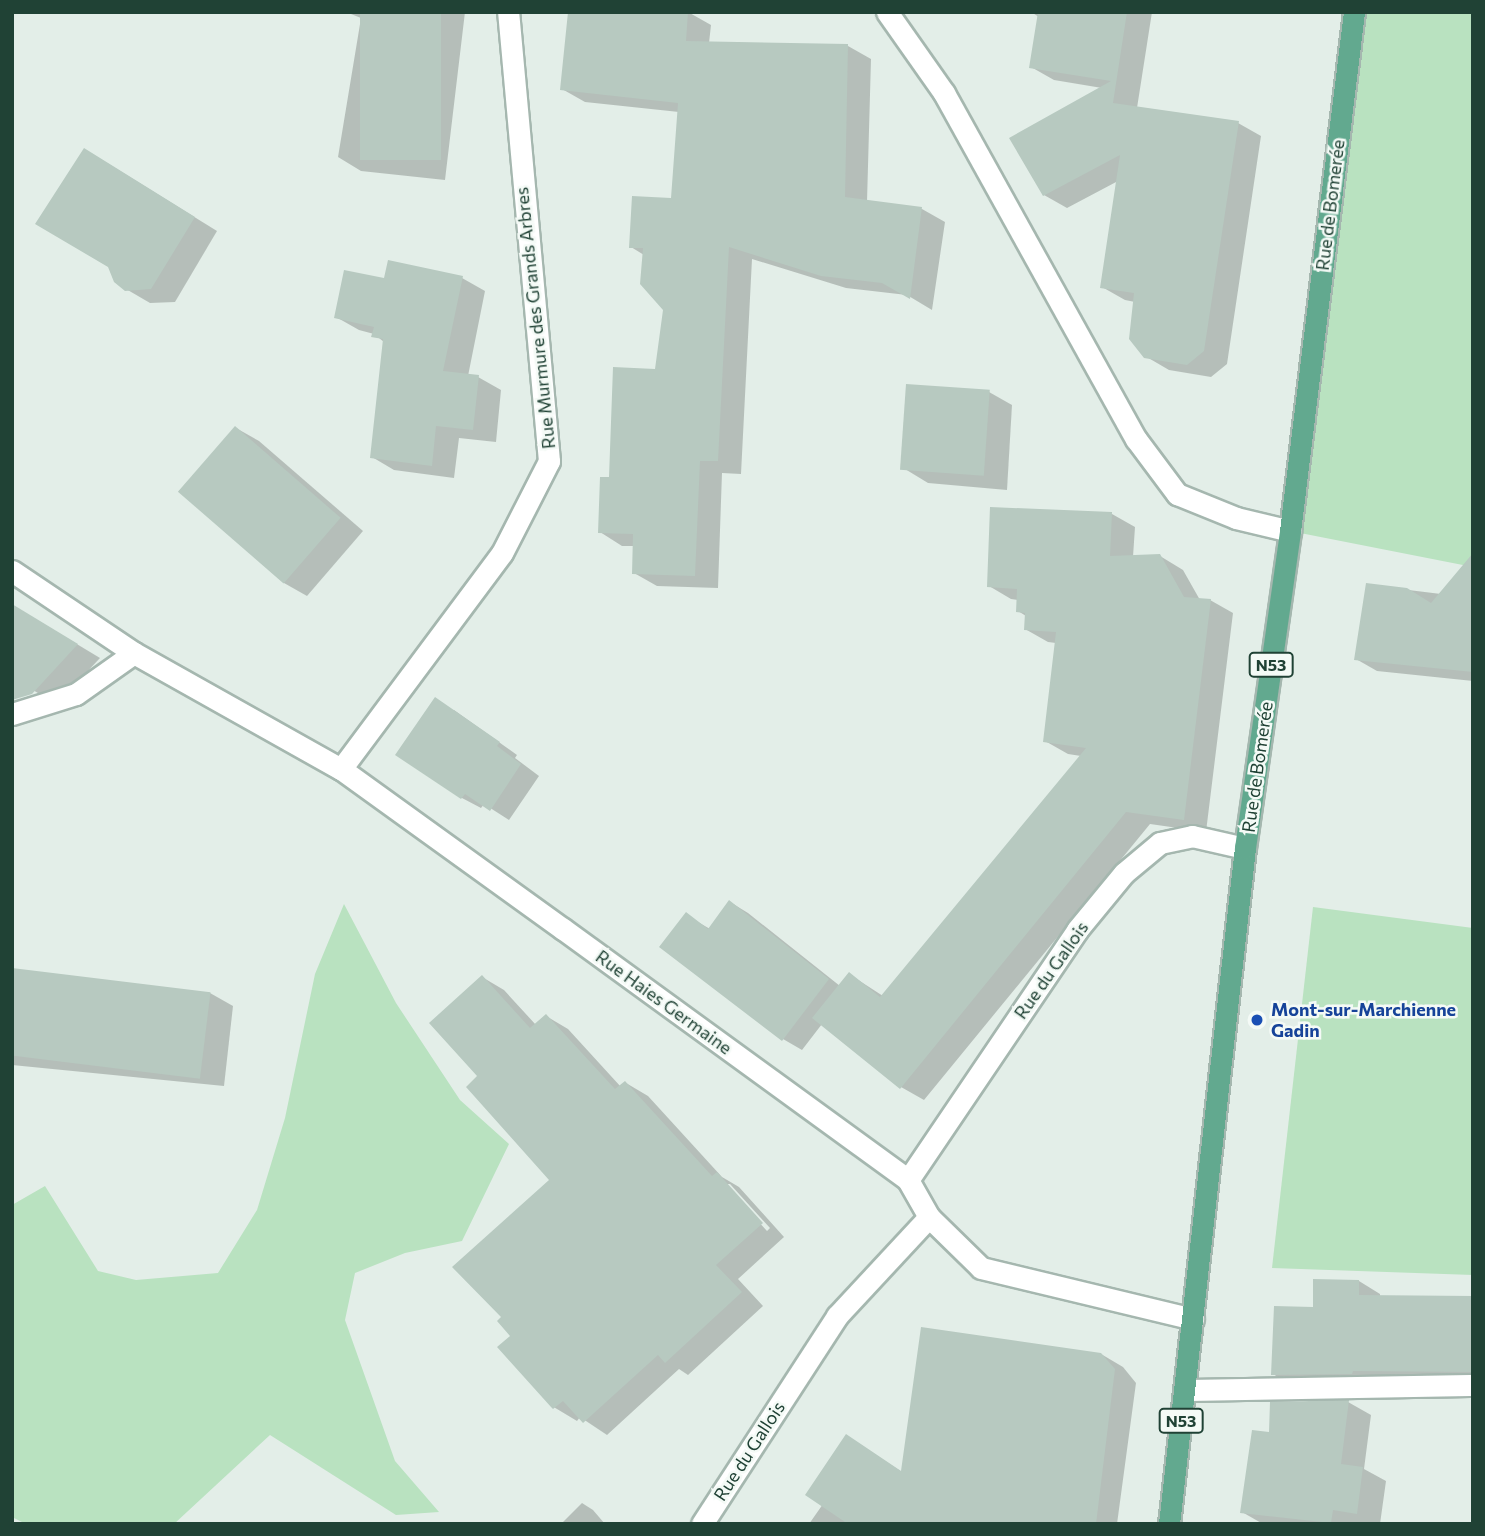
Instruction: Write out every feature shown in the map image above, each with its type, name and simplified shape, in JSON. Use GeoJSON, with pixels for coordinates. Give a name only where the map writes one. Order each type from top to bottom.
{"type":"FeatureCollection","features":[{"type":"Feature","properties":{"kind":"main road","name":"Rue de Bomerée"},"geometry":{"type":"LineString","coordinates":[[1169,1524],[1245,848],[1290,531],[1354,12]]}},
{"type":"Feature","properties":{"kind":"street","name":"Rue Murmure des Grands Arbres"},"geometry":{"type":"LineString","coordinates":[[341,769],[502,552],[549,461],[508,12]]}},
{"type":"Feature","properties":{"kind":"street"},"geometry":{"type":"LineString","coordinates":[[887,12],[944,93],[1136,439],[1177,494],[1236,518],[1290,531]]}},
{"type":"Feature","properties":{"kind":"street","name":"Rue Haies Germaine"},"geometry":{"type":"LineString","coordinates":[[12,571],[134,653],[341,769],[908,1180],[929,1217],[981,1268],[1193,1319]]}},
{"type":"Feature","properties":{"kind":"street"},"geometry":{"type":"LineString","coordinates":[[12,714],[76,694],[134,653]]}},
{"type":"Feature","properties":{"kind":"street","name":"Rue du Gallois"},"geometry":{"type":"LineString","coordinates":[[908,1180],[1077,930],[1124,873],[1160,843],[1192,836],[1245,848]]}},
{"type":"Feature","properties":{"kind":"street","name":"Rue du Gallois"},"geometry":{"type":"LineString","coordinates":[[702,1524],[837,1316],[929,1217]]}},
{"type":"Feature","properties":{"kind":"street"},"geometry":{"type":"LineString","coordinates":[[1185,1390],[1473,1385]]}},
{"type":"Feature","properties":{"kind":"green space"},"geometry":{"type":"Polygon","coordinates":[[[1354,12],[1473,12],[1473,567],[1290,531],[1354,12]]]}},
{"type":"Feature","properties":{"kind":"green space"},"geometry":{"type":"Polygon","coordinates":[[[344,904],[396,1003],[460,1100],[509,1144],[462,1241],[405,1253],[355,1273],[345,1320],[395,1461],[439,1512],[396,1515],[270,1435],[174,1524],[26,1524],[12,1517],[12,1205],[45,1186],[98,1271],[136,1280],[218,1273],[257,1210],[285,1118],[315,974],[344,904]]]}},
{"type":"Feature","properties":{"kind":"green space"},"geometry":{"type":"Polygon","coordinates":[[[1313,907],[1473,928],[1473,1275],[1272,1268],[1313,907]]]}},
{"type":"Feature","properties":{"kind":"building"},"geometry":{"type":"Polygon","coordinates":[[[360,12],[441,12],[441,160],[360,160],[360,12]]]}},
{"type":"Feature","properties":{"kind":"building"},"geometry":{"type":"Polygon","coordinates":[[[568,12],[688,12],[686,41],[848,44],[845,197],[922,207],[910,299],[882,283],[821,276],[729,247],[718,461],[700,461],[695,576],[632,574],[633,534],[598,533],[600,477],[609,477],[613,367],[655,369],[663,310],[640,284],[643,248],[629,248],[632,196],[671,198],[678,103],[560,90],[568,12]]]}},
{"type":"Feature","properties":{"kind":"building"},"geometry":{"type":"Polygon","coordinates":[[[1038,12],[1127,12],[1113,103],[1239,121],[1204,351],[1187,365],[1144,358],[1129,339],[1134,293],[1100,288],[1120,155],[1043,196],[1009,138],[1111,81],[1029,68],[1038,12]]]}},
{"type":"Feature","properties":{"kind":"building"},"geometry":{"type":"Polygon","coordinates":[[[84,148],[195,217],[151,289],[125,291],[114,282],[108,267],[35,224],[84,148]]]}},
{"type":"Feature","properties":{"kind":"building"},"geometry":{"type":"Polygon","coordinates":[[[388,260],[463,276],[443,371],[479,375],[473,430],[436,426],[432,466],[370,458],[383,339],[371,337],[374,327],[334,318],[344,270],[384,278],[388,260]]]}},
{"type":"Feature","properties":{"kind":"building"},"geometry":{"type":"Polygon","coordinates":[[[906,384],[990,390],[984,476],[900,470],[906,384]]]}},
{"type":"Feature","properties":{"kind":"building"},"geometry":{"type":"Polygon","coordinates":[[[235,426],[341,518],[284,584],[178,492],[235,426]]]}},
{"type":"Feature","properties":{"kind":"building"},"geometry":{"type":"Polygon","coordinates":[[[990,507],[1112,512],[1110,556],[1160,554],[1184,597],[1211,599],[1184,820],[1126,812],[900,1089],[812,1018],[849,972],[880,997],[1086,748],[1043,742],[1056,632],[1024,630],[1025,613],[1016,612],[1017,589],[987,587],[990,507]]]}},
{"type":"Feature","properties":{"kind":"building"},"geometry":{"type":"Polygon","coordinates":[[[1473,553],[1473,672],[1354,660],[1366,583],[1407,588],[1431,603],[1473,553]]]}},
{"type":"Feature","properties":{"kind":"building"},"geometry":{"type":"Polygon","coordinates":[[[12,604],[78,644],[32,694],[12,700],[12,604]]]}},
{"type":"Feature","properties":{"kind":"building"},"geometry":{"type":"Polygon","coordinates":[[[435,697],[500,742],[497,746],[521,764],[490,811],[465,794],[461,799],[395,755],[435,697]]]}},
{"type":"Feature","properties":{"kind":"building"},"geometry":{"type":"Polygon","coordinates":[[[729,900],[829,979],[782,1041],[659,947],[686,912],[708,929],[729,900]]]}},
{"type":"Feature","properties":{"kind":"building"},"geometry":{"type":"Polygon","coordinates":[[[12,968],[211,992],[200,1079],[12,1056],[12,968]]]}},
{"type":"Feature","properties":{"kind":"building"},"geometry":{"type":"Polygon","coordinates":[[[482,975],[530,1028],[546,1014],[615,1089],[625,1081],[712,1176],[717,1172],[763,1223],[716,1265],[742,1292],[665,1363],[658,1355],[583,1423],[563,1401],[553,1409],[497,1347],[510,1336],[497,1321],[501,1317],[452,1267],[549,1180],[466,1087],[477,1076],[429,1023],[482,975]]]}},
{"type":"Feature","properties":{"kind":"building"},"geometry":{"type":"Polygon","coordinates":[[[1313,1279],[1359,1280],[1359,1295],[1473,1296],[1473,1372],[1353,1371],[1352,1374],[1271,1375],[1274,1306],[1313,1307],[1313,1279]]]}},
{"type":"Feature","properties":{"kind":"building"},"geometry":{"type":"Polygon","coordinates":[[[921,1327],[1101,1353],[1115,1369],[1096,1524],[848,1524],[805,1495],[846,1434],[901,1471],[921,1327]]]}},
{"type":"Feature","properties":{"kind":"building"},"geometry":{"type":"Polygon","coordinates":[[[1349,1400],[1341,1464],[1363,1467],[1357,1514],[1333,1510],[1331,1523],[1240,1513],[1252,1430],[1269,1432],[1270,1402],[1349,1400]]]}},
{"type":"Feature","properties":{"kind":"place","name":"Mont-sur-Marchienne Gadin"},"geometry":{"type":"Point","coordinates":[1257,1020]}}]}
